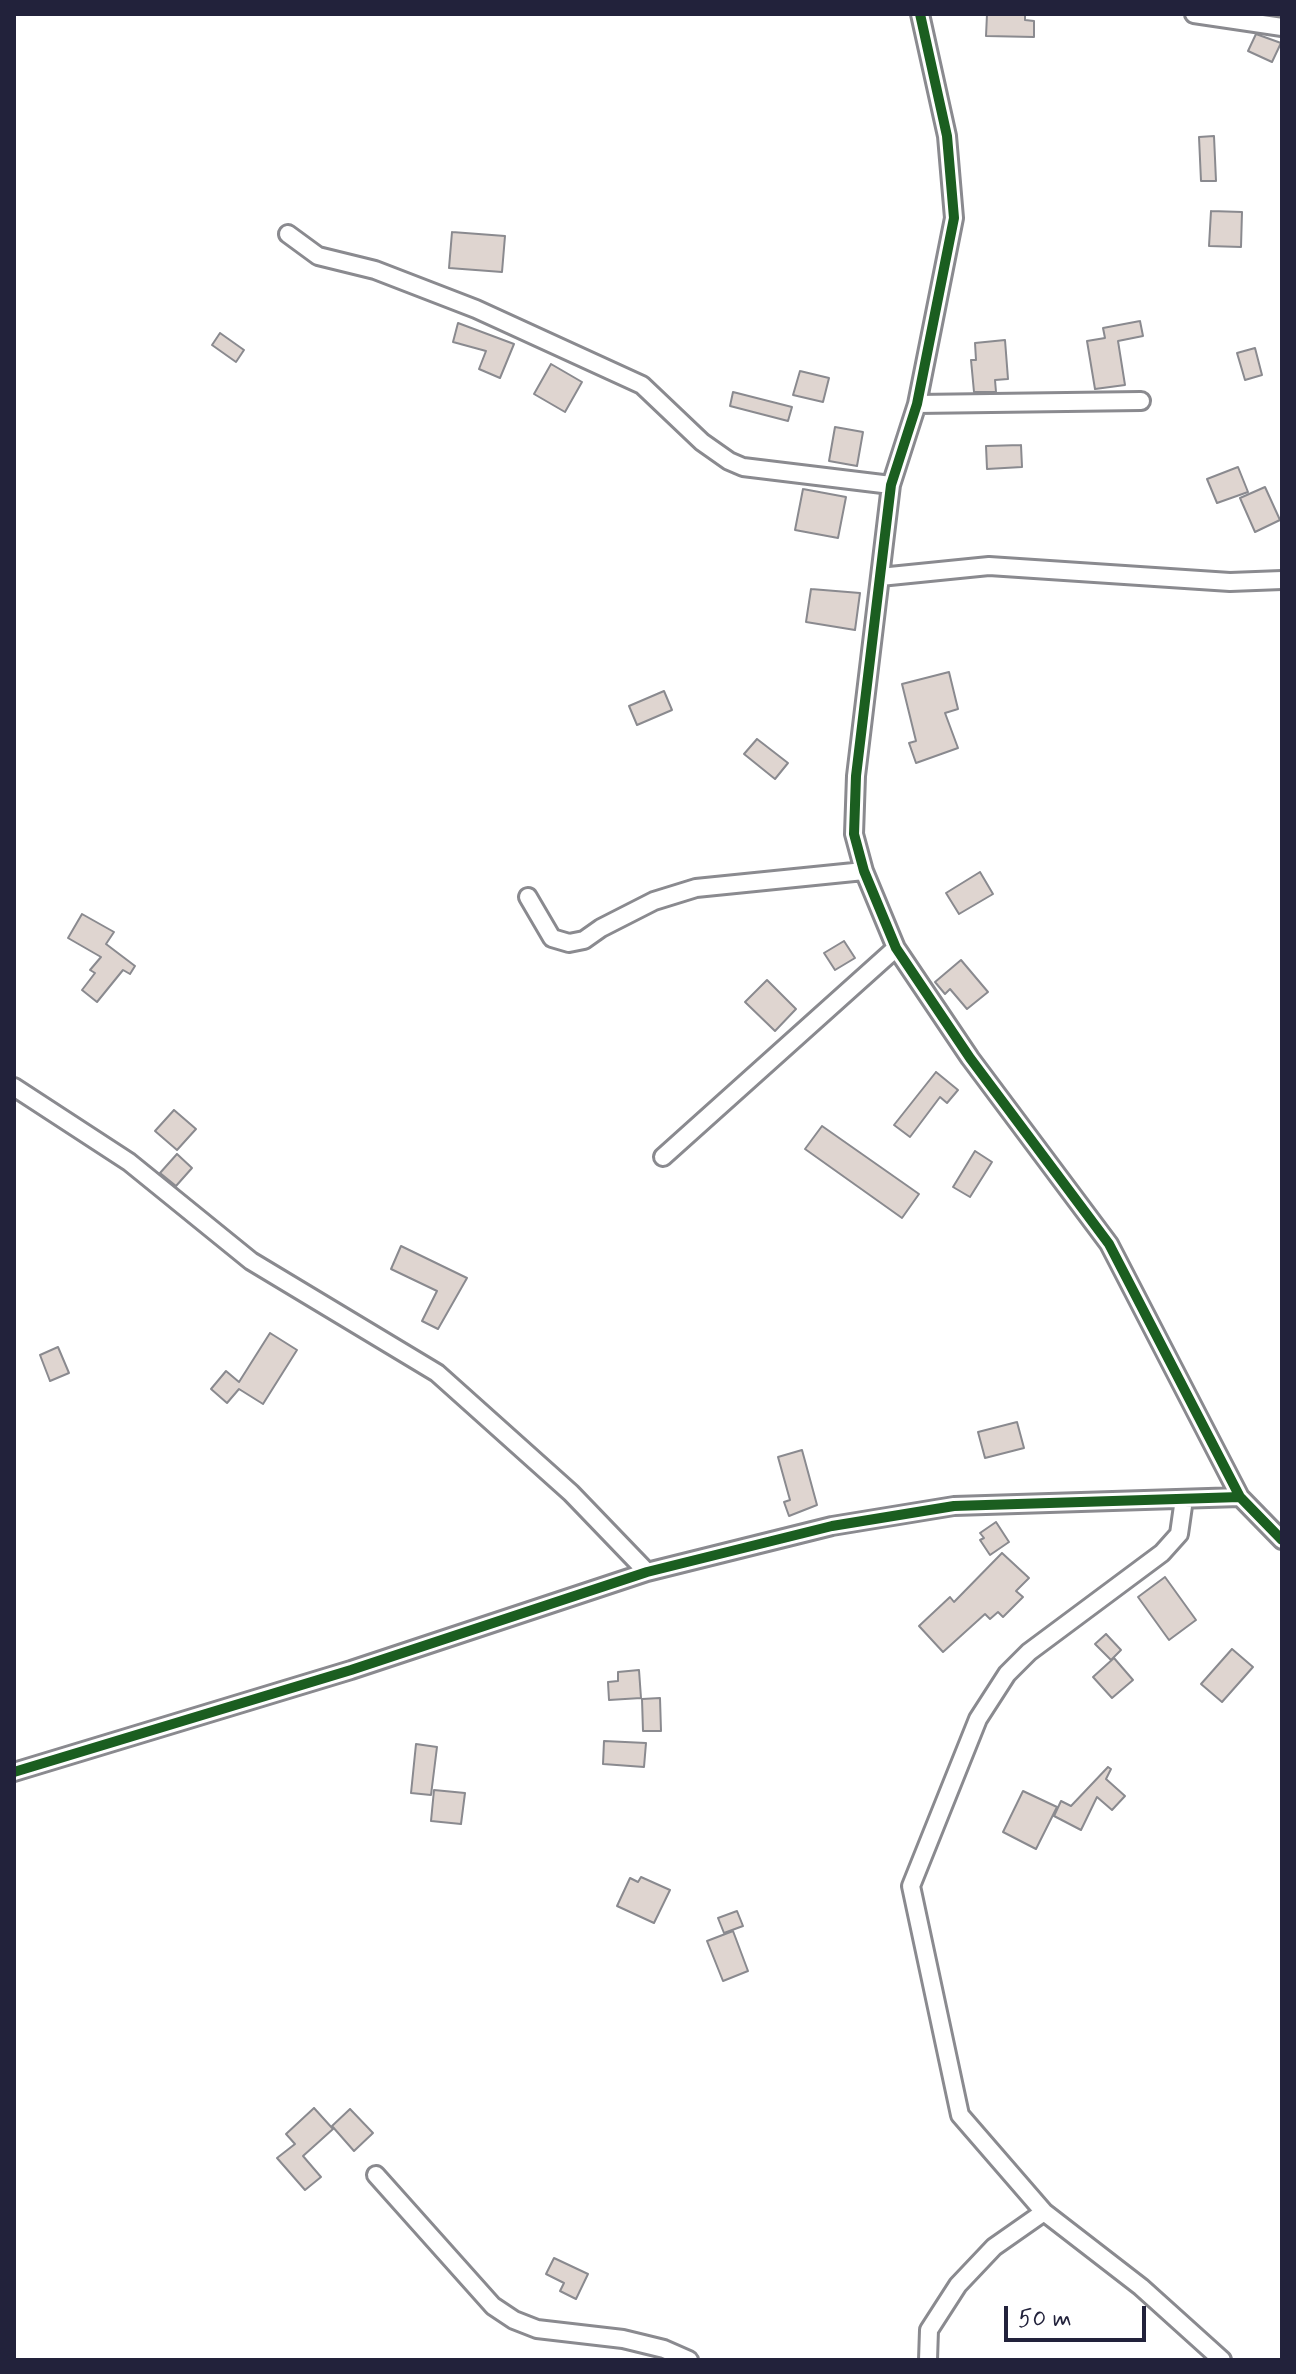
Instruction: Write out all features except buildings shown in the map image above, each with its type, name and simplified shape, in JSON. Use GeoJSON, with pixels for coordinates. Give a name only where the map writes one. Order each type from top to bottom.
{"type":"FeatureCollection","features":[{"type":"Feature","properties":{"kind":"street"},"geometry":{"type":"LineString","coordinates":[[920,14],[947,136],[954,218],[917,404],[891,485],[856,776],[854,834],[864,871],[896,948],[970,1058],[1041,1148],[1109,1244],[1240,1497],[1282,1540]]}},
{"type":"Feature","properties":{"kind":"street"},"geometry":{"type":"LineString","coordinates":[[1194,14],[1282,27]]}},
{"type":"Feature","properties":{"kind":"street"},"geometry":{"type":"LineString","coordinates":[[288,234],[318,256],[375,270],[476,309],[642,385],[702,442],[743,467],[891,485]]}},
{"type":"Feature","properties":{"kind":"street"},"geometry":{"type":"LineString","coordinates":[[917,404],[1141,401]]}},
{"type":"Feature","properties":{"kind":"street"},"geometry":{"type":"LineString","coordinates":[[880,577],[989,566],[1230,582],[1282,580]]}},
{"type":"Feature","properties":{"kind":"street"},"geometry":{"type":"LineString","coordinates":[[528,897],[552,938],[569,943],[584,940],[654,901],[696,888],[864,871]]}},
{"type":"Feature","properties":{"kind":"street"},"geometry":{"type":"LineString","coordinates":[[663,1157],[896,948]]}},
{"type":"Feature","properties":{"kind":"street"},"geometry":{"type":"LineString","coordinates":[[14,1087],[129,1162],[251,1261],[437,1373],[571,1493],[647,1572]]}},
{"type":"Feature","properties":{"kind":"street"},"geometry":{"type":"LineString","coordinates":[[14,1772],[351,1670],[647,1572],[832,1526],[954,1506],[1240,1497]]}},
{"type":"Feature","properties":{"kind":"street"},"geometry":{"type":"LineString","coordinates":[[1184,1499],[1179,1534],[1162,1553],[1029,1652],[1007,1674],[978,1719],[911,1886],[960,2115],[1044,2212],[1141,2287],[1222,2360]]}},
{"type":"Feature","properties":{"kind":"street"},"geometry":{"type":"LineString","coordinates":[[376,2175],[493,2306],[514,2320],[537,2329],[623,2339],[664,2349],[689,2360]]}},
{"type":"Feature","properties":{"kind":"street"},"geometry":{"type":"LineString","coordinates":[[928,2360],[929,2330],[958,2285],[994,2247],[1044,2212]]}},
{"type":"Feature","properties":{"kind":"cycle path"},"geometry":{"type":"LineString","coordinates":[[920,14],[947,136],[954,218],[917,404],[891,485],[856,776],[854,834],[864,871],[896,948],[970,1058],[1109,1244],[1240,1497],[1282,1540]]}},
{"type":"Feature","properties":{"kind":"cycle path"},"geometry":{"type":"LineString","coordinates":[[14,1772],[351,1670],[647,1572],[832,1526],[954,1506],[1240,1497]]}}]}
